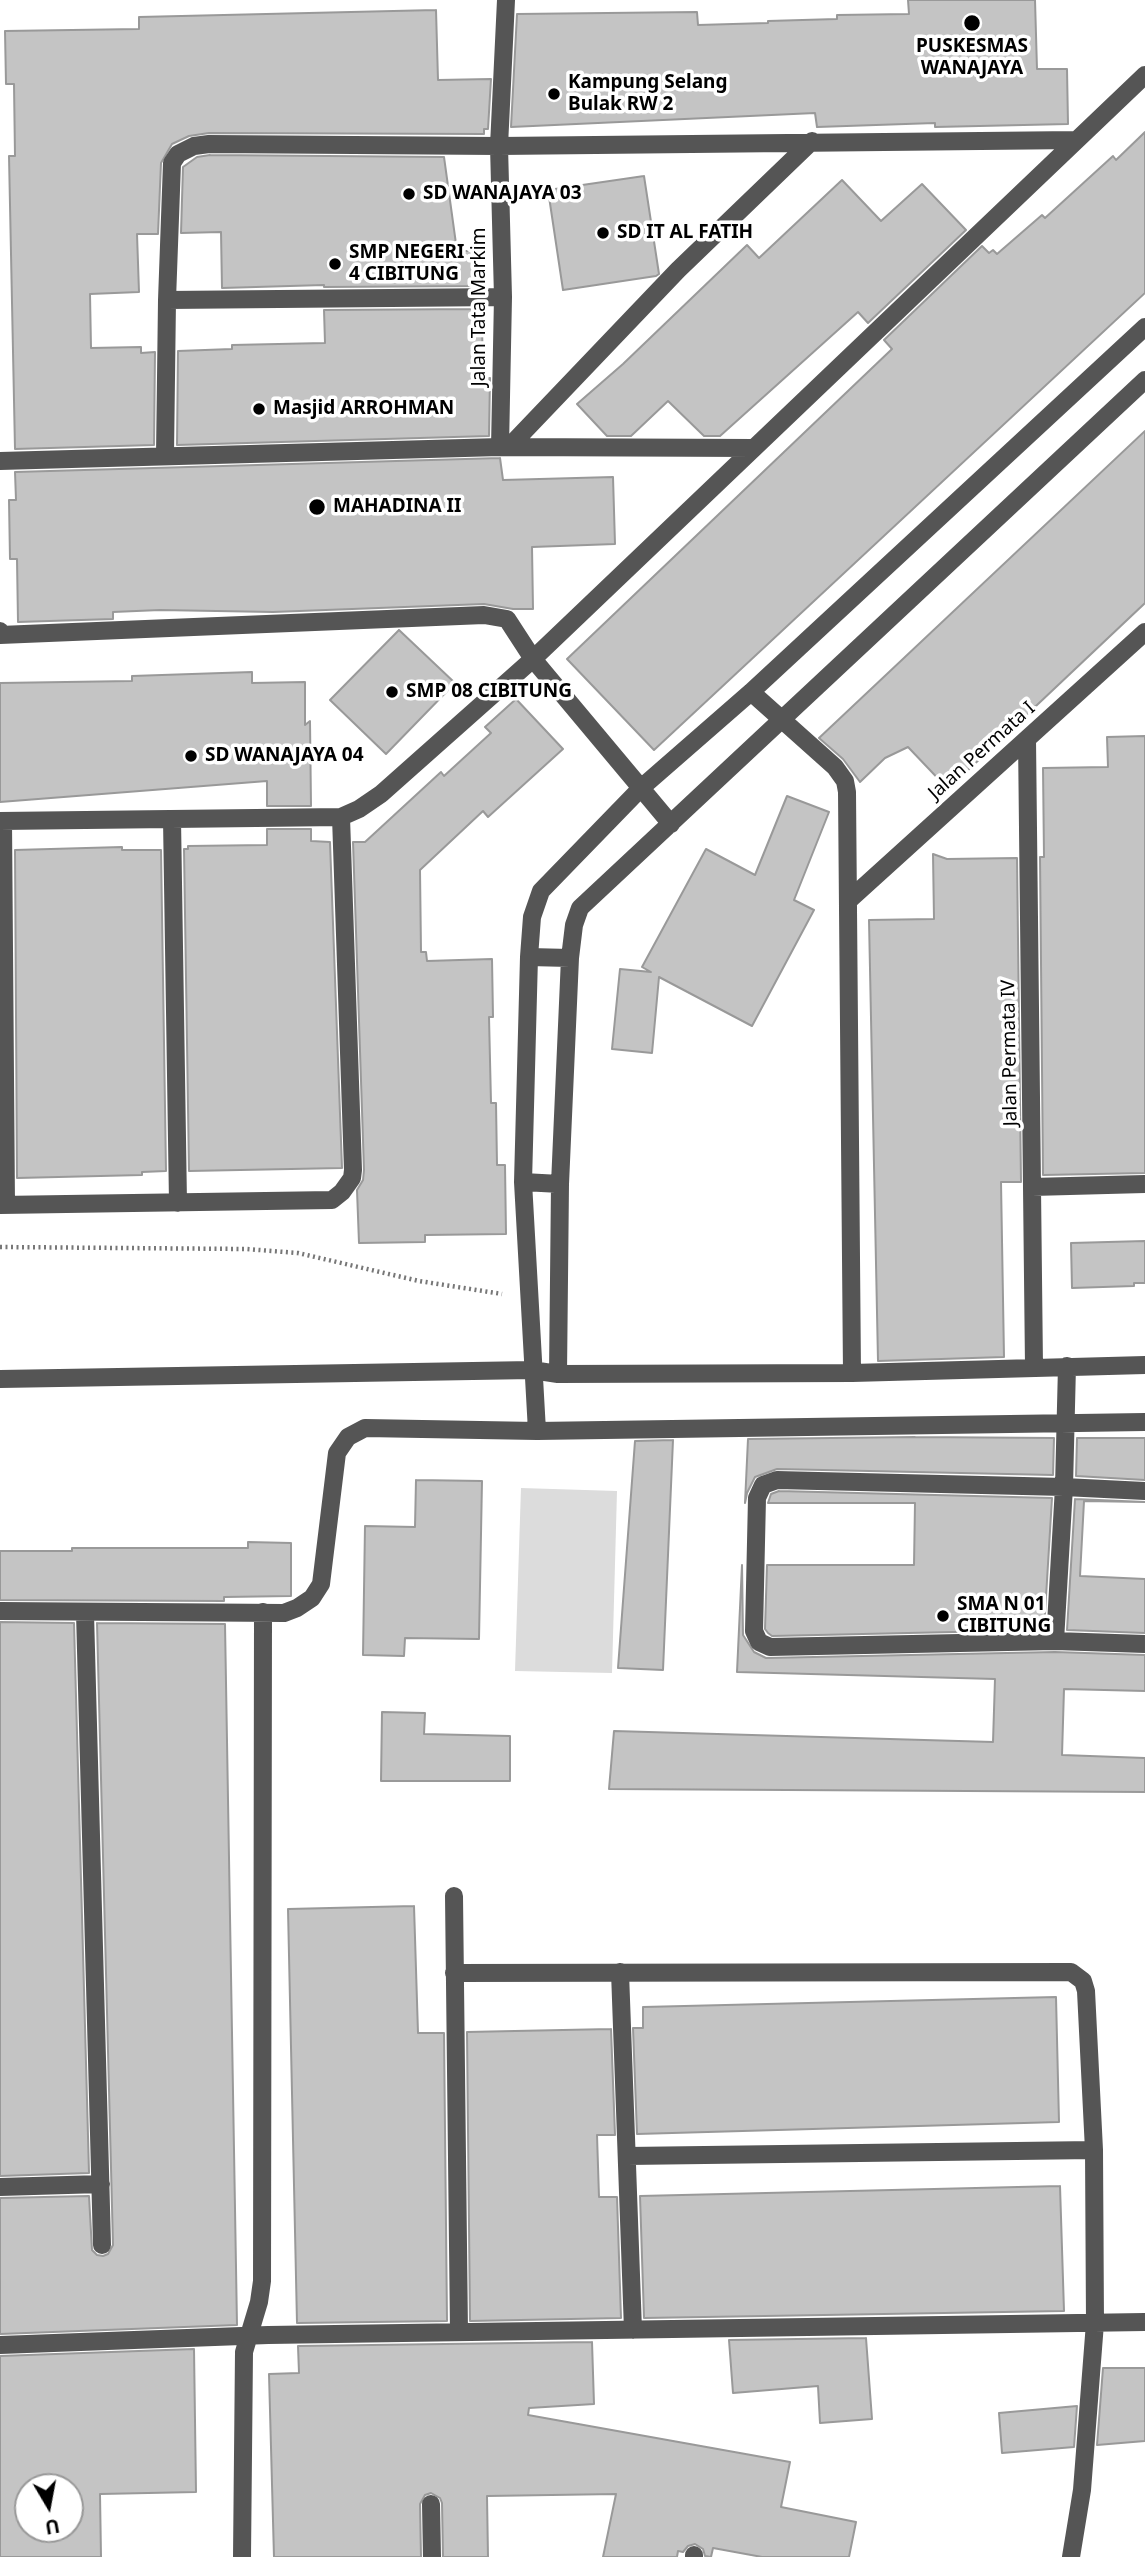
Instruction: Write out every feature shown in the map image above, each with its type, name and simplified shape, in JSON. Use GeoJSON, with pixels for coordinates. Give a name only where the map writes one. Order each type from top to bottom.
{"type":"FeatureCollection","features":[{"type":"Feature","properties":{"kind":"street","name":"Jalan Tata Markim"},"geometry":{"type":"LineString","coordinates":[[505,447],[499,146],[506,0]]}},
{"type":"Feature","properties":{"kind":"street"},"geometry":{"type":"LineString","coordinates":[[341,817],[353,1170],[352,1178],[342,1192],[332,1200],[3,1205],[1,821],[341,817],[359,810],[381,794],[533,659],[1145,75]]}},
{"type":"Feature","properties":{"kind":"street"},"geometry":{"type":"LineString","coordinates":[[166,455],[167,300],[172,163],[178,154],[194,146],[499,146],[1077,139]]}},
{"type":"Feature","properties":{"kind":"street"},"geometry":{"type":"LineString","coordinates":[[505,447],[678,270],[812,141]]}},
{"type":"Feature","properties":{"kind":"street"},"geometry":{"type":"LineString","coordinates":[[167,300],[503,297]]}},
{"type":"Feature","properties":{"kind":"street"},"geometry":{"type":"LineString","coordinates":[[537,1431],[523,1182],[528,957],[532,917],[541,891],[641,788],[751,691],[1145,327]]}},
{"type":"Feature","properties":{"kind":"street"},"geometry":{"type":"LineString","coordinates":[[558,1374],[560,1184],[570,958],[574,925],[580,908],[1145,380]]}},
{"type":"Feature","properties":{"kind":"street"},"geometry":{"type":"LineString","coordinates":[[0,461],[505,447],[754,448]]}},
{"type":"Feature","properties":{"kind":"street"},"geometry":{"type":"LineString","coordinates":[[0,631],[0,635],[484,615],[507,619],[533,659],[671,824]]}},
{"type":"Feature","properties":{"kind":"street","name":"Jalan Permata I"},"geometry":{"type":"LineString","coordinates":[[848,901],[1145,632]]}},
{"type":"Feature","properties":{"kind":"street"},"geometry":{"type":"LineString","coordinates":[[751,691],[835,767],[845,781],[852,1373]]}},
{"type":"Feature","properties":{"kind":"street","name":"Jalan Permata IV"},"geometry":{"type":"LineString","coordinates":[[1027,739],[1034,1366]]}},
{"type":"Feature","properties":{"kind":"street"},"geometry":{"type":"LineString","coordinates":[[172,819],[178,1203]]}},
{"type":"Feature","properties":{"kind":"street"},"geometry":{"type":"LineString","coordinates":[[528,957],[570,958]]}},
{"type":"Feature","properties":{"kind":"street"},"geometry":{"type":"LineString","coordinates":[[523,1182],[560,1184]]}},
{"type":"Feature","properties":{"kind":"street"},"geometry":{"type":"LineString","coordinates":[[1032,1187],[1145,1184]]}},
{"type":"Feature","properties":{"kind":"street"},"geometry":{"type":"LineString","coordinates":[[0,1378],[532,1370],[558,1374],[852,1373],[1145,1365]]}},
{"type":"Feature","properties":{"kind":"street"},"geometry":{"type":"LineString","coordinates":[[1055,1641],[1064,1487],[1067,1366]]}},
{"type":"Feature","properties":{"kind":"street"},"geometry":{"type":"LineString","coordinates":[[0,1611],[284,1613],[297,1608],[312,1598],[321,1584],[337,1453],[348,1437],[365,1428],[537,1431],[1145,1422]]}},
{"type":"Feature","properties":{"kind":"street"},"geometry":{"type":"LineString","coordinates":[[1145,1491],[777,1480],[763,1485],[757,1498],[754,1631],[759,1642],[770,1647],[1055,1641],[1145,1644]]}},
{"type":"Feature","properties":{"kind":"street"},"geometry":{"type":"LineString","coordinates":[[242,2557],[244,2352],[259,2302],[262,2281],[263,1612]]}},
{"type":"Feature","properties":{"kind":"street"},"geometry":{"type":"LineString","coordinates":[[85,1613],[102,2245]]}},
{"type":"Feature","properties":{"kind":"street"},"geometry":{"type":"LineString","coordinates":[[454,1896],[459,2332]]}},
{"type":"Feature","properties":{"kind":"street"},"geometry":{"type":"LineString","coordinates":[[620,1972],[633,2329]]}},
{"type":"Feature","properties":{"kind":"street"},"geometry":{"type":"LineString","coordinates":[[454,1973],[1071,1972],[1083,1981],[1086,1991],[1094,2150],[1095,2323],[1082,2490],[1070,2557]]}},
{"type":"Feature","properties":{"kind":"street"},"geometry":{"type":"LineString","coordinates":[[626,2156],[1094,2150]]}},
{"type":"Feature","properties":{"kind":"street"},"geometry":{"type":"LineString","coordinates":[[0,2186],[101,2185]]}},
{"type":"Feature","properties":{"kind":"street"},"geometry":{"type":"LineString","coordinates":[[0,2345],[459,2332],[1145,2322]]}},
{"type":"Feature","properties":{"kind":"street"},"geometry":{"type":"LineString","coordinates":[[431,2504],[432,2557]]}},
{"type":"Feature","properties":{"kind":"path"},"geometry":{"type":"LineString","coordinates":[[0,1247],[246,1249],[298,1253],[419,1280],[529,1298]]}},
{"type":"Feature","properties":{"kind":"shaded area"},"geometry":{"type":"Polygon","coordinates":[[[521,1488],[617,1491],[612,1673],[515,1671],[521,1488]]]}},
{"type":"Feature","properties":{"kind":"building"},"geometry":{"type":"Polygon","coordinates":[[[908,0],[1035,0],[1037,69],[1067,69],[1068,124],[935,127],[935,123],[817,127],[815,113],[511,127],[517,14],[697,12],[698,25],[768,23],[837,19],[837,15],[909,14],[908,0]]]}},
{"type":"Feature","properties":{"kind":"building"},"geometry":{"type":"Polygon","coordinates":[[[436,10],[438,80],[491,79],[488,129],[484,129],[484,134],[209,133],[189,136],[172,144],[161,163],[158,234],[137,234],[139,292],[90,294],[91,348],[141,347],[141,353],[155,352],[154,445],[15,449],[9,156],[15,156],[14,84],[6,84],[5,31],[139,29],[139,17],[436,10]]]}},
{"type":"Feature","properties":{"kind":"building"},"geometry":{"type":"Polygon","coordinates":[[[1145,132],[1145,293],[654,750],[567,659],[892,349],[884,340],[982,246],[989,253],[993,250],[997,254],[1042,215],[1045,218],[1113,156],[1116,160],[1145,132]]]}},
{"type":"Feature","properties":{"kind":"building"},"geometry":{"type":"Polygon","coordinates":[[[197,157],[444,157],[457,251],[477,251],[478,286],[324,285],[222,288],[221,232],[181,233],[183,167],[197,157]]]}},
{"type":"Feature","properties":{"kind":"building","name":"SD IT AL FATIH"},"geometry":{"type":"Polygon","coordinates":[[[644,176],[659,274],[563,290],[548,190],[644,176]]]}},
{"type":"Feature","properties":{"kind":"building"},"geometry":{"type":"Polygon","coordinates":[[[842,180],[881,221],[922,184],[966,230],[868,323],[858,312],[720,436],[704,436],[668,401],[631,436],[607,436],[577,404],[623,364],[747,245],[759,258],[842,180]]]}},
{"type":"Feature","properties":{"kind":"building"},"geometry":{"type":"Polygon","coordinates":[[[478,309],[479,322],[482,322],[483,379],[490,378],[489,436],[177,445],[178,351],[232,349],[232,345],[325,343],[324,310],[478,309]]]}},
{"type":"Feature","properties":{"kind":"building"},"geometry":{"type":"Polygon","coordinates":[[[1145,431],[1145,603],[948,789],[908,747],[885,758],[860,782],[843,759],[819,738],[1145,431]]]}},
{"type":"Feature","properties":{"kind":"building"},"geometry":{"type":"Polygon","coordinates":[[[500,458],[503,480],[613,477],[615,544],[532,547],[533,609],[484,604],[273,612],[160,610],[113,612],[113,619],[18,622],[17,559],[10,559],[9,500],[16,500],[15,472],[500,458]]]}},
{"type":"Feature","properties":{"kind":"building","name":"SMP 08 CIBITUNG"},"geometry":{"type":"Polygon","coordinates":[[[399,630],[455,683],[386,754],[330,700],[399,630]]]}},
{"type":"Feature","properties":{"kind":"building"},"geometry":{"type":"Polygon","coordinates":[[[252,672],[252,683],[305,682],[305,725],[310,721],[311,806],[267,806],[267,781],[0,802],[0,683],[132,681],[132,676],[252,672]]]}},
{"type":"Feature","properties":{"kind":"building"},"geometry":{"type":"Polygon","coordinates":[[[516,699],[563,749],[488,817],[483,811],[420,870],[421,952],[426,952],[427,961],[492,959],[493,1017],[489,1017],[491,1103],[496,1103],[497,1165],[505,1165],[506,1234],[425,1235],[425,1242],[359,1243],[357,1190],[363,1180],[364,1170],[353,842],[365,842],[441,772],[444,776],[491,733],[485,727],[516,699]]]}},
{"type":"Feature","properties":{"kind":"building"},"geometry":{"type":"Polygon","coordinates":[[[1145,736],[1145,1173],[1043,1175],[1040,857],[1044,857],[1043,768],[1108,767],[1107,737],[1145,736]]]}},
{"type":"Feature","properties":{"kind":"building"},"geometry":{"type":"Polygon","coordinates":[[[787,796],[829,812],[794,900],[814,910],[752,1026],[659,977],[652,1053],[612,1049],[620,969],[651,972],[642,967],[706,849],[755,875],[787,796]]]}},
{"type":"Feature","properties":{"kind":"building"},"geometry":{"type":"Polygon","coordinates":[[[267,829],[311,829],[311,841],[330,842],[342,1168],[189,1171],[184,849],[188,849],[188,846],[267,845],[267,829]]]}},
{"type":"Feature","properties":{"kind":"building"},"geometry":{"type":"Polygon","coordinates":[[[122,847],[122,850],[161,850],[166,1171],[142,1172],[142,1175],[17,1178],[15,850],[122,847]]]}},
{"type":"Feature","properties":{"kind":"building"},"geometry":{"type":"Polygon","coordinates":[[[933,854],[947,859],[1017,858],[1021,1182],[1001,1182],[1004,1357],[878,1361],[869,920],[934,919],[933,854]]]}},
{"type":"Feature","properties":{"kind":"building"},"geometry":{"type":"Polygon","coordinates":[[[1145,1241],[1145,1283],[1134,1283],[1134,1286],[1072,1288],[1071,1243],[1145,1241]]]}},
{"type":"Feature","properties":{"kind":"building"},"geometry":{"type":"Polygon","coordinates":[[[1054,1438],[1053,1475],[777,1469],[755,1477],[745,1503],[748,1439],[1054,1438]]]}},
{"type":"Feature","properties":{"kind":"building"},"geometry":{"type":"Polygon","coordinates":[[[1077,1438],[1145,1438],[1145,1480],[1076,1476],[1077,1438]]]}},
{"type":"Feature","properties":{"kind":"building"},"geometry":{"type":"Polygon","coordinates":[[[673,1440],[663,1670],[618,1668],[635,1441],[673,1440]]]}},
{"type":"Feature","properties":{"kind":"building"},"geometry":{"type":"Polygon","coordinates":[[[416,1480],[482,1481],[479,1639],[405,1638],[404,1656],[363,1655],[365,1526],[415,1527],[416,1480]]]}},
{"type":"Feature","properties":{"kind":"building"},"geometry":{"type":"Polygon","coordinates":[[[779,1491],[1052,1498],[1044,1630],[772,1636],[765,1629],[767,1565],[914,1565],[915,1503],[768,1503],[771,1494],[779,1491]]]}},
{"type":"Feature","properties":{"kind":"building"},"geometry":{"type":"Polygon","coordinates":[[[1075,1499],[1145,1502],[1084,1501],[1080,1576],[1145,1579],[1145,1633],[1067,1630],[1075,1499]]]}},
{"type":"Feature","properties":{"kind":"building"},"geometry":{"type":"Polygon","coordinates":[[[248,1542],[291,1543],[291,1596],[224,1597],[224,1601],[0,1600],[0,1551],[72,1551],[72,1548],[248,1548],[248,1542]]]}},
{"type":"Feature","properties":{"kind":"building"},"geometry":{"type":"Polygon","coordinates":[[[742,1565],[743,1635],[754,1652],[766,1658],[1055,1652],[1145,1655],[1145,1691],[1064,1689],[1062,1755],[1145,1758],[1145,1792],[609,1789],[614,1731],[993,1742],[995,1679],[737,1672],[742,1565]]]}},
{"type":"Feature","properties":{"kind":"building"},"geometry":{"type":"Polygon","coordinates":[[[0,1622],[74,1623],[89,2173],[0,2176],[0,1622]]]}},
{"type":"Feature","properties":{"kind":"building"},"geometry":{"type":"Polygon","coordinates":[[[97,1623],[225,1624],[237,2325],[0,2334],[0,2198],[89,2196],[92,2250],[103,2256],[108,2254],[113,2245],[97,1623]]]}},
{"type":"Feature","properties":{"kind":"building"},"geometry":{"type":"Polygon","coordinates":[[[382,1712],[425,1713],[424,1734],[510,1736],[510,1781],[381,1781],[382,1712]]]}},
{"type":"Feature","properties":{"kind":"building"},"geometry":{"type":"Polygon","coordinates":[[[414,1906],[418,2033],[444,2033],[447,2321],[297,2323],[288,1909],[414,1906]]]}},
{"type":"Feature","properties":{"kind":"building"},"geometry":{"type":"Polygon","coordinates":[[[1056,1997],[1059,2122],[637,2134],[633,2028],[643,2028],[643,2007],[1056,1997]]]}},
{"type":"Feature","properties":{"kind":"building"},"geometry":{"type":"Polygon","coordinates":[[[611,2029],[615,2135],[597,2135],[599,2197],[617,2197],[621,2318],[470,2321],[467,2032],[611,2029]]]}},
{"type":"Feature","properties":{"kind":"building"},"geometry":{"type":"Polygon","coordinates":[[[1060,2186],[1064,2311],[644,2318],[640,2196],[1060,2186]]]}},
{"type":"Feature","properties":{"kind":"building"},"geometry":{"type":"Polygon","coordinates":[[[866,2338],[872,2419],[820,2423],[818,2386],[733,2393],[729,2340],[866,2338]]]}},
{"type":"Feature","properties":{"kind":"building"},"geometry":{"type":"Polygon","coordinates":[[[592,2342],[594,2404],[529,2408],[528,2415],[790,2462],[781,2507],[856,2522],[849,2557],[762,2557],[713,2548],[711,2557],[705,2556],[703,2549],[695,2544],[688,2546],[683,2552],[678,2551],[677,2557],[603,2557],[616,2494],[487,2496],[488,2557],[443,2557],[442,2503],[440,2498],[431,2493],[425,2495],[420,2504],[421,2557],[274,2557],[269,2374],[299,2373],[298,2346],[592,2342]]]}},
{"type":"Feature","properties":{"kind":"building"},"geometry":{"type":"Polygon","coordinates":[[[194,2349],[196,2492],[100,2494],[101,2557],[0,2557],[0,2356],[194,2349]]]}},
{"type":"Feature","properties":{"kind":"building"},"geometry":{"type":"Polygon","coordinates":[[[1103,2368],[1145,2368],[1145,2441],[1097,2445],[1103,2368]]]}},
{"type":"Feature","properties":{"kind":"building"},"geometry":{"type":"Polygon","coordinates":[[[1077,2406],[1074,2447],[1002,2453],[999,2413],[1077,2406]]]}},
{"type":"Feature","properties":{"kind":"place","name":"PUSKESMAS WANAJAYA"},"geometry":{"type":"Point","coordinates":[972,23]}},
{"type":"Feature","properties":{"kind":"place","name":"Kampung Selang Bulak RW 2"},"geometry":{"type":"Point","coordinates":[554,94]}},
{"type":"Feature","properties":{"kind":"place","name":"SD WANAJAYA 03"},"geometry":{"type":"Point","coordinates":[409,194]}},
{"type":"Feature","properties":{"kind":"place","name":"SD IT AL FATIH"},"geometry":{"type":"Point","coordinates":[603,233]}},
{"type":"Feature","properties":{"kind":"place","name":"SMP NEGERI 4 CIBITUNG"},"geometry":{"type":"Point","coordinates":[335,264]}},
{"type":"Feature","properties":{"kind":"place","name":"Masjid ARROHMAN"},"geometry":{"type":"Point","coordinates":[259,409]}},
{"type":"Feature","properties":{"kind":"place","name":"MAHADINA II"},"geometry":{"type":"Point","coordinates":[317,507]}},
{"type":"Feature","properties":{"kind":"place","name":"SMP 08 CIBITUNG"},"geometry":{"type":"Point","coordinates":[392,692]}},
{"type":"Feature","properties":{"kind":"place","name":"SD WANAJAYA 04"},"geometry":{"type":"Point","coordinates":[191,756]}},
{"type":"Feature","properties":{"kind":"place","name":"SMA N 01 CIBITUNG"},"geometry":{"type":"Point","coordinates":[943,1616]}}]}
